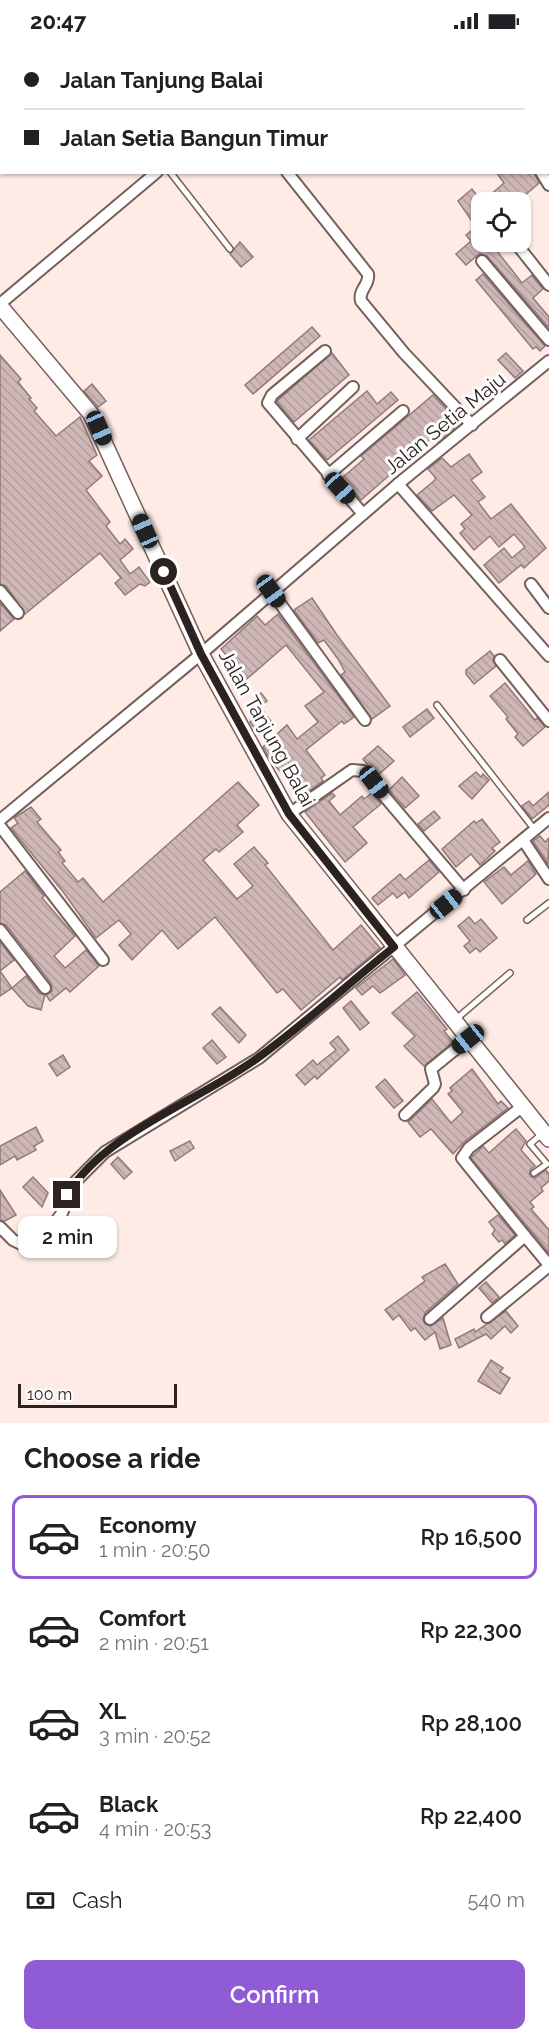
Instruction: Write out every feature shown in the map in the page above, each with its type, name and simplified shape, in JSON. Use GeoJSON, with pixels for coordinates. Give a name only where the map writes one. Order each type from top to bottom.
{"type":"FeatureCollection","features":[{"type":"Feature","properties":{"kind":"street"},"geometry":{"type":"LineString","coordinates":[[0,305],[155,174]]}},
{"type":"Feature","properties":{"kind":"street"},"geometry":{"type":"LineString","coordinates":[[289,174],[368,276],[361,294],[361,301],[405,353],[472,425]]}},
{"type":"Feature","properties":{"kind":"street"},"geometry":{"type":"LineString","coordinates":[[523,252],[549,285]]}},
{"type":"Feature","properties":{"kind":"street"},"geometry":{"type":"LineString","coordinates":[[482,261],[549,340]]}},
{"type":"Feature","properties":{"kind":"street","name":"Jalan Tanjung Balai"},"geometry":{"type":"LineString","coordinates":[[0,305],[91,414],[201,654],[289,814],[546,1136]]}},
{"type":"Feature","properties":{"kind":"street"},"geometry":{"type":"LineString","coordinates":[[325,351],[268,400],[270,407],[363,514]]}},
{"type":"Feature","properties":{"kind":"street","name":"Jalan Setia Maju"},"geometry":{"type":"LineString","coordinates":[[0,820],[201,654],[271,591],[398,484],[549,361]]}},
{"type":"Feature","properties":{"kind":"street"},"geometry":{"type":"LineString","coordinates":[[297,439],[353,387]]}},
{"type":"Feature","properties":{"kind":"street"},"geometry":{"type":"LineString","coordinates":[[328,475],[403,411]]}},
{"type":"Feature","properties":{"kind":"street"},"geometry":{"type":"LineString","coordinates":[[398,484],[549,656]]}},
{"type":"Feature","properties":{"kind":"street"},"geometry":{"type":"LineString","coordinates":[[531,584],[549,608]]}},
{"type":"Feature","properties":{"kind":"street"},"geometry":{"type":"LineString","coordinates":[[0,591],[18,613]]}},
{"type":"Feature","properties":{"kind":"street"},"geometry":{"type":"LineString","coordinates":[[271,591],[365,720]]}},
{"type":"Feature","properties":{"kind":"street"},"geometry":{"type":"LineString","coordinates":[[500,660],[549,721]]}},
{"type":"Feature","properties":{"kind":"street"},"geometry":{"type":"LineString","coordinates":[[289,814],[352,770],[363,771],[464,890]]}},
{"type":"Feature","properties":{"kind":"street"},"geometry":{"type":"LineString","coordinates":[[0,1227],[13,1240],[21,1244],[44,1238],[62,1213],[76,1181],[105,1152],[258,1058],[549,818]]}},
{"type":"Feature","properties":{"kind":"street"},"geometry":{"type":"LineString","coordinates":[[0,820],[103,960]]}},
{"type":"Feature","properties":{"kind":"street"},"geometry":{"type":"LineString","coordinates":[[523,840],[549,879]]}},
{"type":"Feature","properties":{"kind":"street"},"geometry":{"type":"LineString","coordinates":[[0,930],[45,988]]}},
{"type":"Feature","properties":{"kind":"street"},"geometry":{"type":"LineString","coordinates":[[405,1115],[433,1088],[435,1084],[431,1069],[468,1039]]}},
{"type":"Feature","properties":{"kind":"street"},"geometry":{"type":"LineString","coordinates":[[487,1317],[549,1265],[462,1158],[469,1148],[523,1106]]}},
{"type":"Feature","properties":{"kind":"street"},"geometry":{"type":"LineString","coordinates":[[430,1319],[525,1236]]}},
{"type":"Feature","properties":{"kind":"lane"},"geometry":{"type":"LineString","coordinates":[[172,174],[230,249]]}},
{"type":"Feature","properties":{"kind":"lane"},"geometry":{"type":"LineString","coordinates":[[437,705],[535,830]]}},
{"type":"Feature","properties":{"kind":"lane"},"geometry":{"type":"LineString","coordinates":[[527,920],[549,903]]}},
{"type":"Feature","properties":{"kind":"lane"},"geometry":{"type":"LineString","coordinates":[[454,1021],[510,973]]}},
{"type":"Feature","properties":{"kind":"lane"},"geometry":{"type":"LineString","coordinates":[[534,1173],[547,1163],[530,1144],[546,1136]]}},
{"type":"Feature","properties":{"kind":"building"},"geometry":{"type":"Polygon","coordinates":[[[497,174],[535,174],[539,183],[529,192],[494,192],[504,183],[497,174]]]}},
{"type":"Feature","properties":{"kind":"building"},"geometry":{"type":"Polygon","coordinates":[[[472,189],[474,192],[471,192],[471,220],[458,201],[472,189]]]}},
{"type":"Feature","properties":{"kind":"building"},"geometry":{"type":"Polygon","coordinates":[[[471,231],[471,241],[466,235],[471,231]]]}},
{"type":"Feature","properties":{"kind":"building"},"geometry":{"type":"Polygon","coordinates":[[[471,241],[471,252],[498,252],[522,283],[532,275],[543,289],[533,298],[549,317],[549,328],[487,256],[479,254],[466,265],[456,254],[471,241]]]}},
{"type":"Feature","properties":{"kind":"building"},"geometry":{"type":"Polygon","coordinates":[[[240,242],[253,257],[241,267],[230,254],[240,242]]]}},
{"type":"Feature","properties":{"kind":"building"},"geometry":{"type":"Polygon","coordinates":[[[483,274],[545,346],[540,351],[536,347],[533,349],[476,280],[483,274]]]}},
{"type":"Feature","properties":{"kind":"building"},"geometry":{"type":"Polygon","coordinates":[[[312,327],[320,336],[253,394],[245,385],[312,327]]]}},
{"type":"Feature","properties":{"kind":"building"},"geometry":{"type":"Polygon","coordinates":[[[332,353],[349,375],[294,422],[277,402],[278,400],[332,353]]]}},
{"type":"Feature","properties":{"kind":"building"},"geometry":{"type":"Polygon","coordinates":[[[506,353],[523,371],[515,378],[498,360],[506,353]]]}},
{"type":"Feature","properties":{"kind":"building"},"geometry":{"type":"Polygon","coordinates":[[[0,355],[21,379],[18,382],[37,408],[34,411],[56,436],[80,417],[97,455],[89,461],[102,476],[86,490],[110,522],[106,526],[120,544],[125,539],[133,549],[120,560],[130,574],[139,567],[150,582],[145,586],[140,584],[125,595],[115,583],[121,578],[100,553],[25,614],[6,586],[0,584],[0,355]]]}},
{"type":"Feature","properties":{"kind":"building"},"geometry":{"type":"Polygon","coordinates":[[[92,384],[106,401],[98,407],[84,391],[92,384]]]}},
{"type":"Feature","properties":{"kind":"building"},"geometry":{"type":"Polygon","coordinates":[[[367,391],[377,404],[391,392],[398,400],[327,460],[309,440],[367,391]]]}},
{"type":"Feature","properties":{"kind":"building"},"geometry":{"type":"Polygon","coordinates":[[[433,395],[460,424],[438,442],[433,437],[361,500],[342,478],[364,459],[361,456],[433,395]]]}},
{"type":"Feature","properties":{"kind":"building"},"geometry":{"type":"Polygon","coordinates":[[[469,454],[482,472],[471,480],[485,497],[478,502],[491,519],[511,504],[546,548],[524,568],[521,565],[499,583],[484,565],[504,548],[512,558],[525,547],[514,534],[499,547],[490,536],[474,550],[460,533],[465,529],[461,524],[472,515],[454,495],[432,511],[417,495],[435,480],[428,469],[442,458],[451,467],[469,454]]]}},
{"type":"Feature","properties":{"kind":"building"},"geometry":{"type":"Polygon","coordinates":[[[312,598],[390,706],[372,719],[341,675],[345,672],[338,659],[324,640],[318,643],[294,610],[312,598]]]}},
{"type":"Feature","properties":{"kind":"building"},"geometry":{"type":"Polygon","coordinates":[[[0,603],[14,619],[0,631],[0,603]]]}},
{"type":"Feature","properties":{"kind":"building"},"geometry":{"type":"Polygon","coordinates":[[[278,614],[354,717],[344,724],[342,721],[306,750],[325,775],[321,778],[323,781],[302,796],[270,760],[263,747],[287,725],[297,739],[318,722],[305,706],[324,692],[286,645],[242,683],[227,666],[232,662],[221,649],[257,616],[265,625],[278,614]]]}},
{"type":"Feature","properties":{"kind":"building"},"geometry":{"type":"Polygon","coordinates":[[[490,651],[494,656],[493,661],[496,666],[474,684],[466,674],[466,670],[490,651]]]}},
{"type":"Feature","properties":{"kind":"building"},"geometry":{"type":"Polygon","coordinates":[[[505,683],[535,720],[537,718],[545,727],[523,746],[515,737],[518,734],[506,719],[508,717],[490,696],[505,683]]]}},
{"type":"Feature","properties":{"kind":"building"},"geometry":{"type":"Polygon","coordinates":[[[261,693],[267,701],[260,707],[274,725],[259,735],[250,722],[256,717],[246,705],[261,693]]]}},
{"type":"Feature","properties":{"kind":"building"},"geometry":{"type":"Polygon","coordinates":[[[427,709],[434,718],[410,737],[403,727],[427,709]]]}},
{"type":"Feature","properties":{"kind":"building"},"geometry":{"type":"Polygon","coordinates":[[[378,746],[394,761],[377,776],[363,759],[378,746]]]}},
{"type":"Feature","properties":{"kind":"building"},"geometry":{"type":"Polygon","coordinates":[[[476,772],[481,777],[483,774],[489,780],[472,799],[459,786],[476,772]]]}},
{"type":"Feature","properties":{"kind":"building"},"geometry":{"type":"Polygon","coordinates":[[[402,777],[419,796],[405,808],[389,790],[402,777]]]}},
{"type":"Feature","properties":{"kind":"building"},"geometry":{"type":"Polygon","coordinates":[[[238,782],[259,805],[237,825],[243,832],[219,852],[216,849],[203,860],[237,899],[253,886],[234,864],[254,847],[268,863],[265,865],[333,950],[361,925],[380,948],[342,980],[340,977],[301,1010],[283,989],[277,993],[215,917],[178,949],[162,930],[132,960],[119,945],[131,934],[119,920],[96,938],[64,893],[11,828],[18,823],[14,818],[31,807],[41,819],[37,822],[61,850],[58,852],[65,861],[62,863],[78,882],[83,878],[103,902],[238,782]]]}},
{"type":"Feature","properties":{"kind":"building"},"geometry":{"type":"Polygon","coordinates":[[[549,792],[549,805],[532,819],[522,806],[529,801],[533,806],[549,792]]]}},
{"type":"Feature","properties":{"kind":"building"},"geometry":{"type":"Polygon","coordinates":[[[332,793],[335,796],[329,801],[340,815],[362,796],[364,799],[372,793],[381,804],[353,827],[367,843],[345,862],[305,812],[332,793]]]}},
{"type":"Feature","properties":{"kind":"building"},"geometry":{"type":"Polygon","coordinates":[[[434,811],[440,818],[424,831],[418,824],[434,811]]]}},
{"type":"Feature","properties":{"kind":"building"},"geometry":{"type":"Polygon","coordinates":[[[482,819],[500,842],[492,848],[495,851],[480,865],[471,854],[456,867],[442,849],[474,821],[476,823],[482,819]]]}},
{"type":"Feature","properties":{"kind":"building"},"geometry":{"type":"Polygon","coordinates":[[[540,836],[545,842],[549,838],[548,864],[533,841],[540,836]]]}},
{"type":"Feature","properties":{"kind":"building"},"geometry":{"type":"Polygon","coordinates":[[[429,860],[439,872],[409,898],[405,892],[397,898],[393,893],[378,905],[372,898],[400,874],[405,880],[429,860]]]}},
{"type":"Feature","properties":{"kind":"building"},"geometry":{"type":"Polygon","coordinates":[[[528,861],[536,874],[502,904],[484,882],[504,867],[511,875],[528,861]]]}},
{"type":"Feature","properties":{"kind":"building"},"geometry":{"type":"Polygon","coordinates":[[[25,871],[44,896],[42,898],[75,936],[54,956],[65,968],[86,950],[99,966],[70,992],[66,988],[50,1001],[46,995],[52,991],[51,983],[6,925],[0,923],[0,892],[25,871]]]}},
{"type":"Feature","properties":{"kind":"building"},"geometry":{"type":"Polygon","coordinates":[[[469,917],[475,924],[481,919],[497,938],[480,952],[476,948],[470,953],[464,946],[470,941],[458,926],[469,917]]]}},
{"type":"Feature","properties":{"kind":"building"},"geometry":{"type":"Polygon","coordinates":[[[0,942],[14,960],[0,971],[0,942]]]}},
{"type":"Feature","properties":{"kind":"building"},"geometry":{"type":"Polygon","coordinates":[[[393,959],[405,975],[380,993],[373,986],[362,995],[356,988],[393,959]]]}},
{"type":"Feature","properties":{"kind":"building"},"geometry":{"type":"Polygon","coordinates":[[[0,971],[12,988],[0,996],[0,971]]]}},
{"type":"Feature","properties":{"kind":"building"},"geometry":{"type":"Polygon","coordinates":[[[26,976],[39,993],[45,995],[41,1010],[28,1006],[12,988],[26,976]]]}},
{"type":"Feature","properties":{"kind":"building"},"geometry":{"type":"Polygon","coordinates":[[[417,992],[447,1029],[444,1031],[453,1042],[424,1066],[404,1046],[415,1036],[392,1013],[417,992]]]}},
{"type":"Feature","properties":{"kind":"building"},"geometry":{"type":"Polygon","coordinates":[[[351,1001],[369,1023],[360,1030],[343,1008],[351,1001]]]}},
{"type":"Feature","properties":{"kind":"building"},"geometry":{"type":"Polygon","coordinates":[[[220,1007],[246,1035],[239,1043],[212,1014],[220,1007]]]}},
{"type":"Feature","properties":{"kind":"building"},"geometry":{"type":"Polygon","coordinates":[[[338,1036],[349,1050],[317,1079],[315,1076],[305,1085],[296,1075],[313,1060],[317,1065],[336,1050],[330,1043],[338,1036]]]}},
{"type":"Feature","properties":{"kind":"building"},"geometry":{"type":"Polygon","coordinates":[[[212,1040],[226,1057],[217,1064],[203,1048],[212,1040]]]}},
{"type":"Feature","properties":{"kind":"building"},"geometry":{"type":"Polygon","coordinates":[[[63,1055],[70,1067],[57,1076],[49,1064],[63,1055]]]}},
{"type":"Feature","properties":{"kind":"building"},"geometry":{"type":"Polygon","coordinates":[[[472,1069],[498,1104],[501,1101],[508,1108],[464,1142],[453,1154],[431,1129],[420,1137],[408,1122],[432,1099],[451,1123],[463,1112],[448,1094],[452,1091],[450,1088],[472,1069]]]}},
{"type":"Feature","properties":{"kind":"building"},"geometry":{"type":"Polygon","coordinates":[[[385,1079],[403,1101],[394,1108],[376,1087],[385,1079]]]}},
{"type":"Feature","properties":{"kind":"building"},"geometry":{"type":"Polygon","coordinates":[[[36,1127],[43,1141],[34,1146],[36,1150],[17,1160],[15,1156],[0,1165],[0,1146],[36,1127]]]}},
{"type":"Feature","properties":{"kind":"building"},"geometry":{"type":"Polygon","coordinates":[[[516,1129],[526,1141],[521,1150],[535,1166],[530,1170],[530,1176],[535,1178],[546,1170],[549,1174],[549,1181],[541,1188],[543,1191],[530,1202],[534,1207],[531,1209],[549,1230],[549,1253],[471,1158],[483,1146],[489,1153],[516,1129]]]}},
{"type":"Feature","properties":{"kind":"building"},"geometry":{"type":"Polygon","coordinates":[[[190,1141],[194,1148],[175,1161],[170,1151],[190,1141]]]}},
{"type":"Feature","properties":{"kind":"building"},"geometry":{"type":"Polygon","coordinates":[[[118,1157],[132,1172],[124,1179],[111,1164],[118,1157]]]}},
{"type":"Feature","properties":{"kind":"building"},"geometry":{"type":"Polygon","coordinates":[[[33,1177],[48,1193],[42,1207],[23,1187],[33,1177]]]}},
{"type":"Feature","properties":{"kind":"building"},"geometry":{"type":"Polygon","coordinates":[[[0,1190],[16,1215],[5,1221],[0,1220],[0,1190]]]}},
{"type":"Feature","properties":{"kind":"building"},"geometry":{"type":"Polygon","coordinates":[[[498,1215],[515,1235],[505,1244],[502,1240],[499,1242],[492,1234],[495,1230],[489,1222],[498,1215]]]}},
{"type":"Feature","properties":{"kind":"building"},"geometry":{"type":"Polygon","coordinates":[[[445,1264],[458,1284],[425,1313],[423,1320],[425,1324],[431,1326],[443,1318],[451,1345],[440,1349],[435,1332],[425,1340],[415,1328],[411,1331],[399,1315],[393,1320],[385,1310],[425,1281],[422,1277],[445,1264]]]}},
{"type":"Feature","properties":{"kind":"building"},"geometry":{"type":"Polygon","coordinates":[[[486,1282],[499,1297],[492,1303],[479,1288],[486,1282]]]}},
{"type":"Feature","properties":{"kind":"building"},"geometry":{"type":"Polygon","coordinates":[[[506,1311],[518,1326],[511,1333],[505,1326],[491,1339],[486,1334],[459,1348],[455,1339],[474,1329],[475,1332],[506,1311]]]}},
{"type":"Feature","properties":{"kind":"building"},"geometry":{"type":"Polygon","coordinates":[[[491,1360],[503,1368],[500,1372],[510,1378],[500,1394],[478,1381],[491,1360]]]}},
{"type":"Feature","properties":{"kind":"route"},"geometry":{"type":"LineString","coordinates":[[67,1195],[90,1165],[105,1152],[258,1058],[394,947],[289,814],[201,654],[164,572]]}}]}
